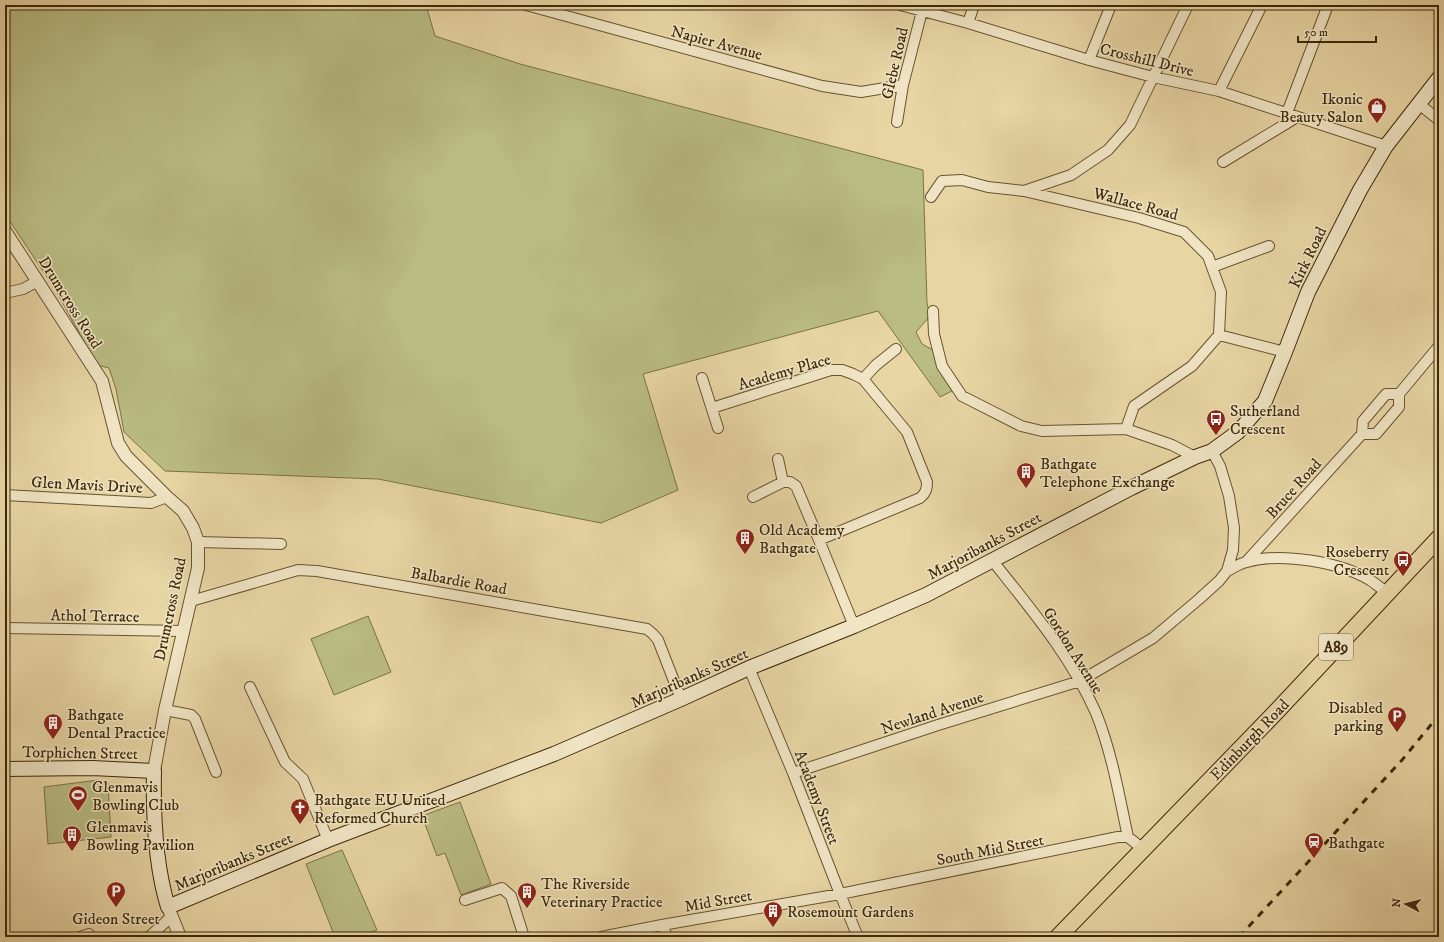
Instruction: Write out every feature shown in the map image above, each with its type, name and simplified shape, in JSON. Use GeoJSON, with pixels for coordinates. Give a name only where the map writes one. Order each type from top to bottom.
{"type":"FeatureCollection","features":[{"type":"Feature","properties":{"kind":"main road","name":"Kirk Road"},"geometry":{"type":"LineString","coordinates":[[1212,451],[1238,432],[1265,402],[1308,292],[1360,190],[1386,146],[1439,78]]}},
{"type":"Feature","properties":{"kind":"main road","name":"Marjoribanks Street"},"geometry":{"type":"LineString","coordinates":[[170,912],[328,840],[554,754],[749,668],[854,626],[926,595],[1131,488],[1195,457],[1212,451]]}},
{"type":"Feature","properties":{"kind":"main road","name":"Edinburgh Road"},"geometry":{"type":"LineString","coordinates":[[1064,935],[1142,849],[1276,712],[1439,538]]}},
{"type":"Feature","properties":{"kind":"main road","name":"Torphichen Street"},"geometry":{"type":"LineString","coordinates":[[5,769],[94,768],[154,771]]}},
{"type":"Feature","properties":{"kind":"main road","name":"Drumcross Road"},"geometry":{"type":"LineString","coordinates":[[154,771],[158,852],[163,891],[170,912]]}},
{"type":"Feature","properties":{"kind":"street","name":"Napier Avenue"},"geometry":{"type":"LineString","coordinates":[[526,5],[822,86],[861,92],[903,85]]}},
{"type":"Feature","properties":{"kind":"street","name":"Crosshill Drive"},"geometry":{"type":"LineString","coordinates":[[900,5],[968,23],[1089,60],[1153,77],[1219,91],[1386,146]]}},
{"type":"Feature","properties":{"kind":"street"},"geometry":{"type":"LineString","coordinates":[[968,23],[974,5]]}},
{"type":"Feature","properties":{"kind":"street"},"geometry":{"type":"LineString","coordinates":[[1089,60],[1111,5]]}},
{"type":"Feature","properties":{"kind":"street"},"geometry":{"type":"LineString","coordinates":[[1024,191],[1070,175],[1108,150],[1130,125],[1188,5]]}},
{"type":"Feature","properties":{"kind":"street"},"geometry":{"type":"LineString","coordinates":[[1219,91],[1262,5]]}},
{"type":"Feature","properties":{"kind":"street"},"geometry":{"type":"LineString","coordinates":[[1287,113],[1328,5]]}},
{"type":"Feature","properties":{"kind":"street","name":"Glebe Road"},"geometry":{"type":"LineString","coordinates":[[897,122],[903,85],[922,11]]}},
{"type":"Feature","properties":{"kind":"street"},"geometry":{"type":"LineString","coordinates":[[1418,104],[1439,120]]}},
{"type":"Feature","properties":{"kind":"street"},"geometry":{"type":"LineString","coordinates":[[1223,162],[1298,117]]}},
{"type":"Feature","properties":{"kind":"street","name":"Wallace Road"},"geometry":{"type":"LineString","coordinates":[[931,197],[942,181],[962,180],[988,187],[1024,191],[1139,218],[1184,232],[1208,256],[1221,292],[1219,335]]}},
{"type":"Feature","properties":{"kind":"street","name":"Drumcross Road"},"geometry":{"type":"LineString","coordinates":[[5,231],[102,381],[118,443],[126,456],[183,511],[198,542],[198,568],[164,710],[154,771]]}},
{"type":"Feature","properties":{"kind":"street"},"geometry":{"type":"LineString","coordinates":[[1212,267],[1269,246]]}},
{"type":"Feature","properties":{"kind":"street"},"geometry":{"type":"LineString","coordinates":[[5,293],[23,289],[38,282]]}},
{"type":"Feature","properties":{"kind":"street"},"geometry":{"type":"LineString","coordinates":[[933,311],[934,334],[942,366],[962,396],[1021,426],[1042,431],[1126,429],[1172,445],[1195,457]]}},
{"type":"Feature","properties":{"kind":"street"},"geometry":{"type":"LineString","coordinates":[[1126,429],[1134,406],[1192,366],[1219,335],[1285,352]]}},
{"type":"Feature","properties":{"kind":"street"},"geometry":{"type":"LineString","coordinates":[[1362,434],[1376,434],[1399,406],[1399,394],[1439,346]]}},
{"type":"Feature","properties":{"kind":"street"},"geometry":{"type":"LineString","coordinates":[[863,379],[876,365],[896,349]]}},
{"type":"Feature","properties":{"kind":"street","name":"Academy Place"},"geometry":{"type":"LineString","coordinates":[[712,408],[831,370],[842,370],[863,379],[907,432],[927,482],[927,488],[924,494],[920,498],[819,540]]}},
{"type":"Feature","properties":{"kind":"street"},"geometry":{"type":"LineString","coordinates":[[702,378],[718,428]]}},
{"type":"Feature","properties":{"kind":"street","name":"Bruce Road"},"geometry":{"type":"LineString","coordinates":[[1246,562],[1362,434],[1363,421],[1386,394],[1399,394]]}},
{"type":"Feature","properties":{"kind":"street"},"geometry":{"type":"LineString","coordinates":[[1080,681],[1153,638],[1219,582],[1227,571],[1233,550],[1234,528],[1229,496],[1220,466],[1212,451]]}},
{"type":"Feature","properties":{"kind":"street"},"geometry":{"type":"LineString","coordinates":[[778,459],[783,482]]}},
{"type":"Feature","properties":{"kind":"street"},"geometry":{"type":"LineString","coordinates":[[753,497],[783,482],[790,482],[796,486],[854,626]]}},
{"type":"Feature","properties":{"kind":"street","name":"Glen Mavis Drive"},"geometry":{"type":"LineString","coordinates":[[5,495],[151,503],[167,497]]}},
{"type":"Feature","properties":{"kind":"street"},"geometry":{"type":"LineString","coordinates":[[198,542],[281,544]]}},
{"type":"Feature","properties":{"kind":"street"},"geometry":{"type":"LineString","coordinates":[[1227,571],[1246,562],[1271,559],[1294,559],[1320,563],[1348,570],[1370,580],[1387,594]]}},
{"type":"Feature","properties":{"kind":"street","name":"Gordon Avenue"},"geometry":{"type":"LineString","coordinates":[[992,560],[1048,632],[1080,681],[1096,714],[1107,745],[1116,777],[1128,837]]}},
{"type":"Feature","properties":{"kind":"street","name":"Balbardie Road"},"geometry":{"type":"LineString","coordinates":[[190,601],[298,570],[317,571],[647,629],[658,640],[681,699]]}},
{"type":"Feature","properties":{"kind":"street","name":"Athol Terrace"},"geometry":{"type":"LineString","coordinates":[[5,628],[184,631]]}},
{"type":"Feature","properties":{"kind":"street","name":"Academy Street"},"geometry":{"type":"LineString","coordinates":[[749,668],[793,773],[858,937]]}},
{"type":"Feature","properties":{"kind":"street","name":"Newland Avenue"},"geometry":{"type":"LineString","coordinates":[[793,773],[938,725],[1080,681]]}},
{"type":"Feature","properties":{"kind":"street"},"geometry":{"type":"LineString","coordinates":[[250,687],[285,762],[303,778],[328,840]]}},
{"type":"Feature","properties":{"kind":"street"},"geometry":{"type":"LineString","coordinates":[[164,710],[191,715],[195,719],[216,772]]}},
{"type":"Feature","properties":{"kind":"street","name":"South Mid Street"},"geometry":{"type":"LineString","coordinates":[[840,894],[1118,837],[1128,837]]}},
{"type":"Feature","properties":{"kind":"street"},"geometry":{"type":"LineString","coordinates":[[1128,837],[1142,849]]}},
{"type":"Feature","properties":{"kind":"street"},"geometry":{"type":"LineString","coordinates":[[464,900],[502,888],[511,896],[524,937]]}},
{"type":"Feature","properties":{"kind":"street","name":"Mid Street"},"geometry":{"type":"LineString","coordinates":[[601,937],[840,894]]}},
{"type":"Feature","properties":{"kind":"street"},"geometry":{"type":"LineString","coordinates":[[149,937],[170,912],[180,937]]}},
{"type":"Feature","properties":{"kind":"street"},"geometry":{"type":"LineString","coordinates":[[662,925],[667,937]]}},
{"type":"Feature","properties":{"kind":"street"},"geometry":{"type":"LineString","coordinates":[[80,937],[88,934],[90,937]]}},
{"type":"Feature","properties":{"kind":"green space"},"geometry":{"type":"Polygon","coordinates":[[[5,5],[426,5],[435,36],[520,64],[923,170],[927,303],[930,316],[916,332],[922,344],[933,350],[939,369],[952,391],[940,397],[878,311],[643,374],[678,490],[601,523],[378,479],[165,471],[124,432],[116,389],[109,368],[97,365],[55,289],[5,214],[5,5]]]}},
{"type":"Feature","properties":{"kind":"green space"},"geometry":{"type":"Polygon","coordinates":[[[368,616],[391,672],[334,695],[311,639],[368,616]]]}},
{"type":"Feature","properties":{"kind":"green space","name":"Glenmavis Bowling Club"},"geometry":{"type":"Polygon","coordinates":[[[98,780],[108,783],[111,837],[48,844],[44,787],[98,780]]]}},
{"type":"Feature","properties":{"kind":"green space"},"geometry":{"type":"Polygon","coordinates":[[[460,802],[491,884],[461,895],[445,853],[437,856],[422,816],[460,802]]]}},
{"type":"Feature","properties":{"kind":"green space"},"geometry":{"type":"Polygon","coordinates":[[[342,850],[377,930],[358,937],[335,937],[306,864],[342,850]]]}},
{"type":"Feature","properties":{"kind":"railway"},"geometry":{"type":"LineString","coordinates":[[1239,937],[1402,760],[1439,715]]}},
{"type":"Feature","properties":{"kind":"place","name":"Ikonic Beauty Salon"},"geometry":{"type":"Point","coordinates":[1377,124]}},
{"type":"Feature","properties":{"kind":"place","name":"Sutherland Crescent"},"geometry":{"type":"Point","coordinates":[1216,436]}},
{"type":"Feature","properties":{"kind":"place","name":"Bathgate Telephone Exchange"},"geometry":{"type":"Point","coordinates":[1026,489]}},
{"type":"Feature","properties":{"kind":"place","name":"Old Academy Bathgate"},"geometry":{"type":"Point","coordinates":[745,555]}},
{"type":"Feature","properties":{"kind":"place","name":"Roseberry Crescent"},"geometry":{"type":"Point","coordinates":[1403,577]}},
{"type":"Feature","properties":{"kind":"place","name":"Disabled parking"},"geometry":{"type":"Point","coordinates":[1397,733]}},
{"type":"Feature","properties":{"kind":"place","name":"Bathgate Dental Practice"},"geometry":{"type":"Point","coordinates":[53,740]}},
{"type":"Feature","properties":{"kind":"place","name":"Glenmavis Bowling Club"},"geometry":{"type":"Point","coordinates":[78,812]}},
{"type":"Feature","properties":{"kind":"place","name":"Bathgate EU United Reformed Church"},"geometry":{"type":"Point","coordinates":[300,825]}},
{"type":"Feature","properties":{"kind":"place","name":"Glenmavis Bowling Pavilion"},"geometry":{"type":"Point","coordinates":[72,852]}},
{"type":"Feature","properties":{"kind":"place","name":"Bathgate"},"geometry":{"type":"Point","coordinates":[1314,859]}},
{"type":"Feature","properties":{"kind":"place","name":"Gideon Street"},"geometry":{"type":"Point","coordinates":[116,908]}},
{"type":"Feature","properties":{"kind":"place","name":"The Riverside Veterinary Practice"},"geometry":{"type":"Point","coordinates":[527,909]}},
{"type":"Feature","properties":{"kind":"place","name":"Rosemount Gardens"},"geometry":{"type":"Point","coordinates":[773,928]}}]}
